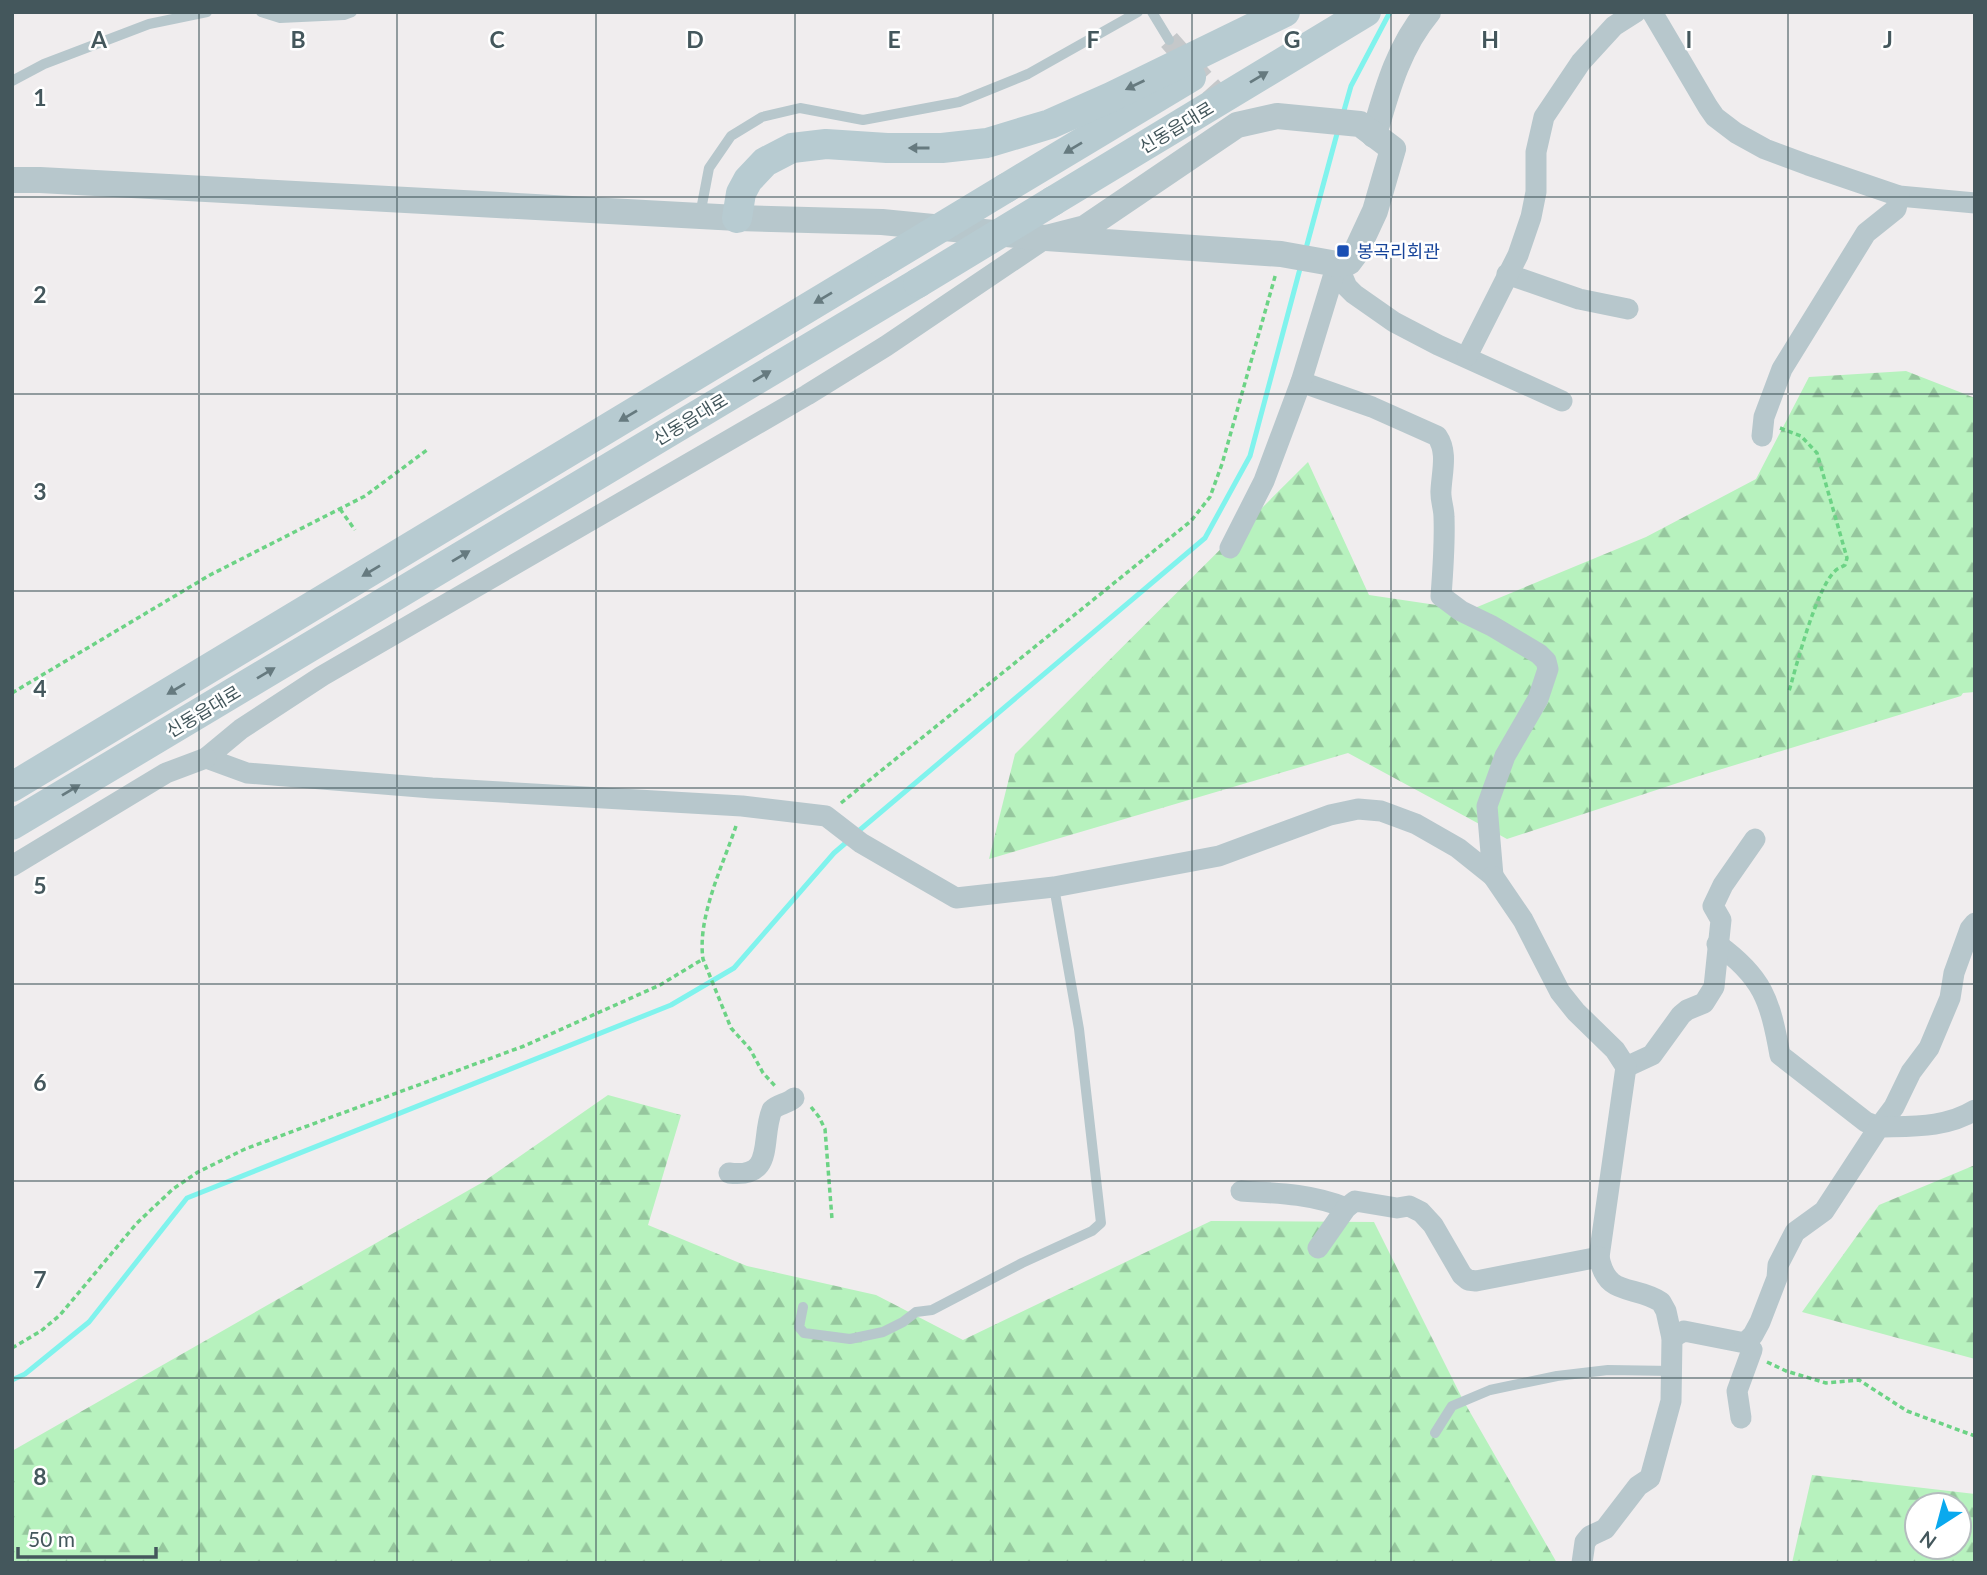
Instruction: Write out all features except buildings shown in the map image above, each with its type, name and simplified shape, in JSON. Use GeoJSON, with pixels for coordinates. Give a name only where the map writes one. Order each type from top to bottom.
{"type":"FeatureCollection","features":[{"type":"Feature","properties":{"kind":"main road"},"geometry":{"type":"LineString","coordinates":[[737,218],[741,192],[748,180],[765,162],[792,148],[826,144],[942,148],[987,142],[1063,118],[1285,12]]}},
{"type":"Feature","properties":{"kind":"main road","name":"신동읍대로"},"geometry":{"type":"LineString","coordinates":[[12,788],[1299,12]]}},
{"type":"Feature","properties":{"kind":"main road","name":"신동읍대로"},"geometry":{"type":"LineString","coordinates":[[12,825],[1354,19]]}},
{"type":"Feature","properties":{"kind":"street"},"geometry":{"type":"LineString","coordinates":[[1367,129],[1400,55],[1416,27],[1429,12]]}},
{"type":"Feature","properties":{"kind":"street"},"geometry":{"type":"LineString","coordinates":[[1467,356],[1518,255],[1531,217],[1536,192],[1536,152],[1544,117],[1581,62],[1614,26],[1636,12]]}},
{"type":"Feature","properties":{"kind":"street"},"geometry":{"type":"LineString","coordinates":[[1652,12],[1708,107],[1725,126],[1765,149],[1899,195],[1975,203]]}},
{"type":"Feature","properties":{"kind":"street"},"geometry":{"type":"LineString","coordinates":[[12,180],[290,192],[737,218],[883,222],[1046,238],[1286,255],[1332,263],[1349,261],[1354,254],[1375,211],[1393,149],[1367,129],[1319,119],[1231,114],[1085,228],[1046,238],[886,346],[807,395],[322,676],[241,729],[206,758],[166,773],[12,866]]}},
{"type":"Feature","properties":{"kind":"street"},"geometry":{"type":"LineString","coordinates":[[1763,427],[1782,369],[1866,233],[1896,209],[1899,195]]}},
{"type":"Feature","properties":{"kind":"street"},"geometry":{"type":"LineString","coordinates":[[1332,263],[1347,287],[1367,305],[1408,330],[1562,401]]}},
{"type":"Feature","properties":{"kind":"street"},"geometry":{"type":"LineString","coordinates":[[1230,548],[1264,481],[1301,382],[1332,263]]}},
{"type":"Feature","properties":{"kind":"street"},"geometry":{"type":"LineString","coordinates":[[1507,274],[1579,299],[1628,309]]}},
{"type":"Feature","properties":{"kind":"street"},"geometry":{"type":"LineString","coordinates":[[1301,382],[1372,407],[1437,436],[1443,445],[1444,453],[1440,493],[1444,508],[1445,542],[1441,596],[1461,611],[1492,626],[1546,661],[1548,669],[1538,699],[1505,755],[1486,806],[1493,876]]}},
{"type":"Feature","properties":{"kind":"street"},"geometry":{"type":"LineString","coordinates":[[206,758],[247,773],[444,789],[743,806],[830,819],[861,843],[956,898],[1054,887],[1219,856],[1330,815],[1358,809],[1381,811],[1416,824],[1458,848],[1493,876],[1523,920],[1560,992],[1576,1012],[1615,1050],[1626,1067],[1599,1257],[1603,1275],[1611,1283],[1621,1289],[1644,1294],[1661,1303],[1666,1311],[1672,1338],[1671,1401],[1650,1478],[1638,1486],[1614,1520],[1585,1542],[1582,1563]]}},
{"type":"Feature","properties":{"kind":"street"},"geometry":{"type":"LineString","coordinates":[[1626,1067],[1652,1055],[1681,1015],[1704,1003],[1714,987],[1721,920],[1713,906],[1723,885],[1755,839]]}},
{"type":"Feature","properties":{"kind":"street"},"geometry":{"type":"LineString","coordinates":[[1741,1418],[1737,1391],[1748,1346],[1777,1278],[1778,1265],[1794,1232],[1824,1211],[1894,1107],[1911,1072],[1929,1048],[1950,998],[1954,973],[1970,929],[1975,923]]}},
{"type":"Feature","properties":{"kind":"street"},"geometry":{"type":"LineString","coordinates":[[1717,944],[1742,962],[1758,982],[1776,1033],[1780,1055],[1866,1122],[1879,1127],[1935,1124],[1960,1119],[1975,1110]]}},
{"type":"Feature","properties":{"kind":"street"},"geometry":{"type":"LineString","coordinates":[[729,1173],[742,1175],[755,1170],[764,1155],[772,1110],[794,1098]]}},
{"type":"Feature","properties":{"kind":"street"},"geometry":{"type":"LineString","coordinates":[[1241,1191],[1296,1194],[1332,1202],[1346,1209]]}},
{"type":"Feature","properties":{"kind":"street"},"geometry":{"type":"LineString","coordinates":[[1318,1248],[1346,1209],[1355,1202],[1397,1208],[1409,1206],[1421,1212],[1433,1225],[1462,1275],[1468,1280],[1476,1281],[1599,1257]]}},
{"type":"Feature","properties":{"kind":"street"},"geometry":{"type":"LineString","coordinates":[[1672,1338],[1684,1331],[1748,1346]]}},
{"type":"Feature","properties":{"kind":"lane"},"geometry":{"type":"LineString","coordinates":[[12,81],[44,64],[149,24],[207,12]]}},
{"type":"Feature","properties":{"kind":"lane"},"geometry":{"type":"LineString","coordinates":[[261,12],[280,18],[344,15],[352,12]]}},
{"type":"Feature","properties":{"kind":"lane"},"geometry":{"type":"LineString","coordinates":[[700,215],[709,168],[731,136],[762,117],[800,108],[863,120],[959,102],[1027,74],[1138,12]]}},
{"type":"Feature","properties":{"kind":"lane"},"geometry":{"type":"LineString","coordinates":[[1152,12],[1169,40]]}},
{"type":"Feature","properties":{"kind":"lane"},"geometry":{"type":"LineString","coordinates":[[803,1307],[799,1327],[804,1333],[850,1339],[883,1332],[916,1312],[932,1310],[1091,1231],[1101,1223],[1079,1029],[1054,887]]}},
{"type":"Feature","properties":{"kind":"lane"},"geometry":{"type":"LineString","coordinates":[[1435,1433],[1452,1406],[1490,1390],[1558,1376],[1608,1370],[1673,1371]]}},
{"type":"Feature","properties":{"kind":"path"},"geometry":{"type":"LineString","coordinates":[[830,819],[1191,521],[1210,497],[1222,464],[1286,255]]}},
{"type":"Feature","properties":{"kind":"path"},"geometry":{"type":"LineString","coordinates":[[1763,427],[1772,424],[1801,436],[1814,448],[1847,558],[1845,565],[1835,571],[1825,587],[1809,625],[1789,691]]}},
{"type":"Feature","properties":{"kind":"path"},"geometry":{"type":"LineString","coordinates":[[12,693],[210,575],[365,496],[426,450]]}},
{"type":"Feature","properties":{"kind":"path"},"geometry":{"type":"LineString","coordinates":[[340,509],[355,530]]}},
{"type":"Feature","properties":{"kind":"path"},"geometry":{"type":"LineString","coordinates":[[717,992],[702,959],[701,948],[706,916],[743,806]]}},
{"type":"Feature","properties":{"kind":"path"},"geometry":{"type":"LineString","coordinates":[[12,1348],[41,1331],[60,1315],[137,1223],[173,1189],[198,1172],[245,1149],[524,1046],[660,985],[702,959]]}},
{"type":"Feature","properties":{"kind":"path"},"geometry":{"type":"LineString","coordinates":[[1748,1346],[1764,1361],[1810,1380],[1826,1383],[1859,1380],[1907,1411],[1975,1436]]}},
{"type":"Feature","properties":{"kind":"green space"},"geometry":{"type":"Polygon","coordinates":[[[1906,371],[1975,398],[1975,692],[1963,693],[1961,696],[1699,776],[1507,839],[1348,753],[989,859],[1015,754],[1308,462],[1369,595],[1470,610],[1646,537],[1756,479],[1809,377],[1906,371]]]}},
{"type":"Feature","properties":{"kind":"green space"},"geometry":{"type":"Polygon","coordinates":[[[608,1095],[681,1115],[648,1225],[747,1266],[876,1295],[963,1340],[1211,1221],[1374,1222],[1463,1400],[1557,1563],[12,1563],[12,1451],[483,1182],[608,1095]]]}},
{"type":"Feature","properties":{"kind":"green space"},"geometry":{"type":"Polygon","coordinates":[[[1975,1165],[1975,1359],[1802,1312],[1879,1205],[1975,1165]]]}},
{"type":"Feature","properties":{"kind":"green space"},"geometry":{"type":"Polygon","coordinates":[[[1812,1475],[1949,1491],[1903,1491],[1903,1561],[1973,1561],[1975,1494],[1975,1563],[1792,1563],[1812,1475]]]}},
{"type":"Feature","properties":{"kind":"waterway"},"geometry":{"type":"LineString","coordinates":[[1343,114],[1351,86],[1390,12]]}},
{"type":"Feature","properties":{"kind":"waterway"},"geometry":{"type":"LineString","coordinates":[[1305,252],[1338,130]]}},
{"type":"Feature","properties":{"kind":"waterway"},"geometry":{"type":"LineString","coordinates":[[855,834],[1205,538],[1250,456],[1301,265]]}},
{"type":"Feature","properties":{"kind":"waterway"},"geometry":{"type":"LineString","coordinates":[[12,1380],[25,1374],[89,1322],[187,1198],[671,1005],[734,968],[834,853],[848,841]]}},
{"type":"Feature","properties":{"kind":"tunnel"},"geometry":{"type":"LineString","coordinates":[[1169,40],[1226,104]]}},
{"type":"Feature","properties":{"kind":"place","name":"봉곡리회관"},"geometry":{"type":"Point","coordinates":[1343,251]}}]}
